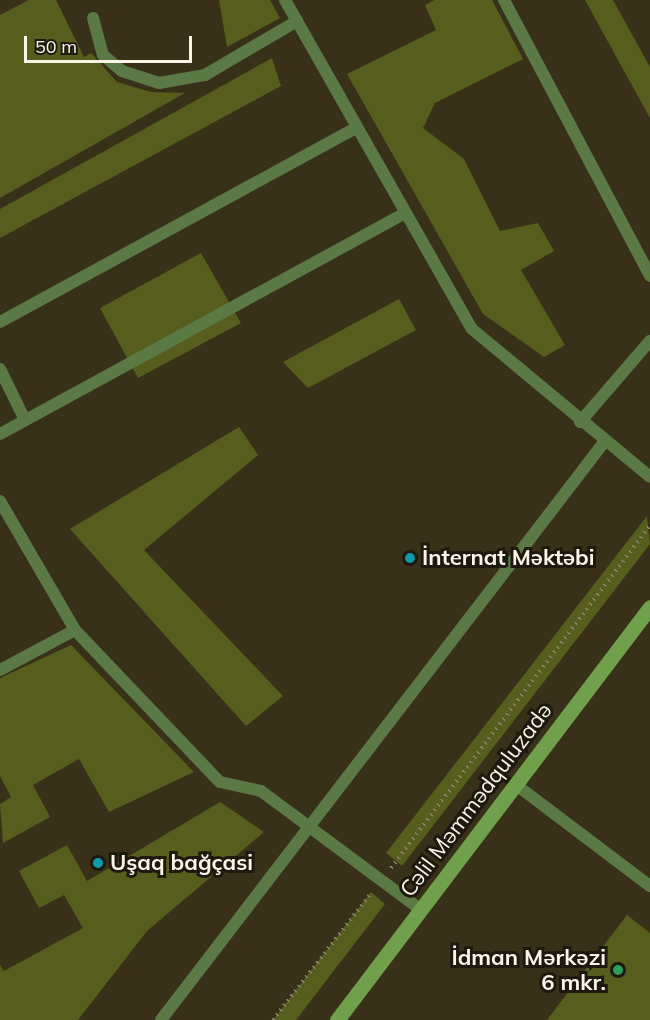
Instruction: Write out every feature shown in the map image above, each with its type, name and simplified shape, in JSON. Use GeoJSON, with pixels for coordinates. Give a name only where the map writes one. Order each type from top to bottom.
{"type":"FeatureCollection","features":[{"type":"Feature","properties":{"kind":"main road","name":"Cəlil Məmmədquluzadə"},"geometry":{"type":"LineString","coordinates":[[337,1020],[650,606]]}},
{"type":"Feature","properties":{"kind":"lane"},"geometry":{"type":"LineString","coordinates":[[285,0],[404,214],[472,329],[580,422],[650,477]]}},
{"type":"Feature","properties":{"kind":"lane"},"geometry":{"type":"LineString","coordinates":[[504,0],[650,276]]}},
{"type":"Feature","properties":{"kind":"lane"},"geometry":{"type":"LineString","coordinates":[[93,18],[103,55],[122,71],[159,82],[205,75],[297,21]]}},
{"type":"Feature","properties":{"kind":"lane"},"geometry":{"type":"LineString","coordinates":[[0,322],[356,128]]}},
{"type":"Feature","properties":{"kind":"lane"},"geometry":{"type":"LineString","coordinates":[[0,434],[404,214]]}},
{"type":"Feature","properties":{"kind":"lane"},"geometry":{"type":"LineString","coordinates":[[580,422],[650,341]]}},
{"type":"Feature","properties":{"kind":"lane"},"geometry":{"type":"LineString","coordinates":[[0,369],[25,420]]}},
{"type":"Feature","properties":{"kind":"lane"},"geometry":{"type":"LineString","coordinates":[[161,1020],[311,828],[604,441]]}},
{"type":"Feature","properties":{"kind":"lane"},"geometry":{"type":"LineString","coordinates":[[0,501],[75,630],[220,782],[261,791],[421,910]]}},
{"type":"Feature","properties":{"kind":"lane"},"geometry":{"type":"LineString","coordinates":[[0,670],[75,630]]}},
{"type":"Feature","properties":{"kind":"lane"},"geometry":{"type":"LineString","coordinates":[[515,784],[650,886]]}},
{"type":"Feature","properties":{"kind":"path"},"geometry":{"type":"LineString","coordinates":[[273,1020],[650,525]]}},
{"type":"Feature","properties":{"kind":"green space"},"geometry":{"type":"Polygon","coordinates":[[[29,0],[56,0],[84,57],[91,53],[117,82],[151,92],[185,93],[0,198],[0,15],[29,0]]]}},
{"type":"Feature","properties":{"kind":"green space"},"geometry":{"type":"Polygon","coordinates":[[[219,0],[270,0],[280,18],[227,47],[219,0]]]}},
{"type":"Feature","properties":{"kind":"green space"},"geometry":{"type":"Polygon","coordinates":[[[434,0],[492,0],[523,59],[435,103],[423,128],[464,159],[500,231],[538,223],[554,251],[521,270],[565,345],[544,357],[483,314],[347,74],[436,30],[425,5],[434,0]]]}},
{"type":"Feature","properties":{"kind":"green space"},"geometry":{"type":"Polygon","coordinates":[[[585,0],[613,0],[650,67],[650,118],[585,0]]]}},
{"type":"Feature","properties":{"kind":"green space"},"geometry":{"type":"Polygon","coordinates":[[[272,58],[281,86],[0,238],[0,209],[272,58]]]}},
{"type":"Feature","properties":{"kind":"green space"},"geometry":{"type":"Polygon","coordinates":[[[201,253],[241,323],[138,378],[100,308],[201,253]]]}},
{"type":"Feature","properties":{"kind":"green space"},"geometry":{"type":"Polygon","coordinates":[[[399,299],[416,330],[308,388],[283,362],[399,299]]]}},
{"type":"Feature","properties":{"kind":"green space"},"geometry":{"type":"Polygon","coordinates":[[[239,427],[258,455],[144,550],[283,696],[246,726],[70,529],[239,427]]]}},
{"type":"Feature","properties":{"kind":"green space"},"geometry":{"type":"Polygon","coordinates":[[[647,516],[650,544],[402,866],[386,853],[647,516]]]}},
{"type":"Feature","properties":{"kind":"green space"},"geometry":{"type":"Polygon","coordinates":[[[71,645],[194,772],[109,812],[79,759],[33,785],[50,817],[3,843],[0,804],[11,797],[0,776],[0,678],[71,645]]]}},
{"type":"Feature","properties":{"kind":"green space"},"geometry":{"type":"Polygon","coordinates":[[[220,802],[264,832],[147,931],[78,1020],[0,1020],[0,965],[4,971],[83,928],[64,895],[39,908],[19,871],[67,845],[87,881],[220,802]]]}},
{"type":"Feature","properties":{"kind":"green space"},"geometry":{"type":"Polygon","coordinates":[[[371,892],[385,904],[296,1020],[273,1020],[371,892]]]}},
{"type":"Feature","properties":{"kind":"green space","name":"İdman Mәrkәzi 6 mkr."},"geometry":{"type":"Polygon","coordinates":[[[627,915],[650,933],[650,1020],[547,1020],[627,915]]]}},
{"type":"Feature","properties":{"kind":"place","name":"İnternat Məktəbi"},"geometry":{"type":"Point","coordinates":[410,558]}},
{"type":"Feature","properties":{"kind":"place","name":"Uşaq bağçasi"},"geometry":{"type":"Point","coordinates":[98,863]}},
{"type":"Feature","properties":{"kind":"place","name":"İdman Mәrkәzi 6 mkr."},"geometry":{"type":"Point","coordinates":[618,970]}}]}
